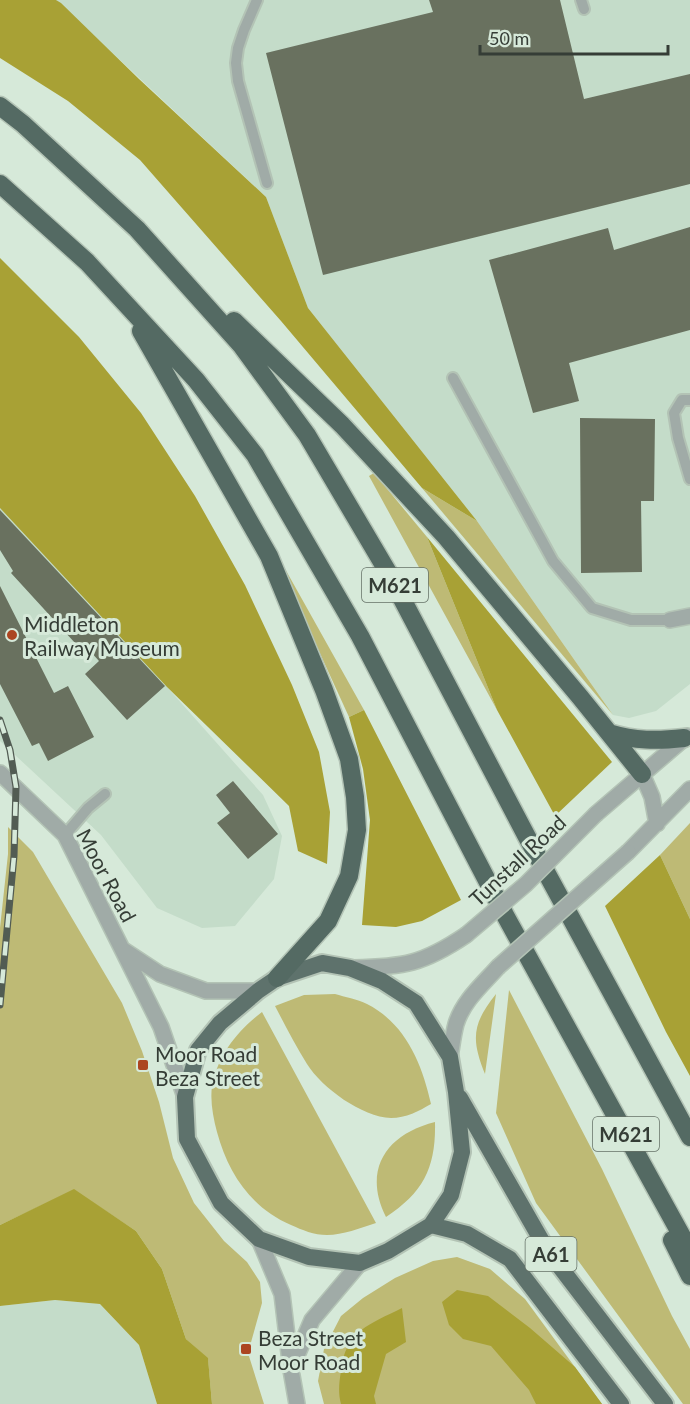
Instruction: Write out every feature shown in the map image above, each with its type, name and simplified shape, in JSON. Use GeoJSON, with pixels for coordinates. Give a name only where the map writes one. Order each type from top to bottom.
{"type":"FeatureCollection","features":[{"type":"Feature","properties":{"kind":"highway","name":"M621"},"geometry":{"type":"LineString","coordinates":[[0,106],[23,124],[137,229],[241,345],[307,435],[389,574],[690,1137]]}},
{"type":"Feature","properties":{"kind":"highway","name":"M621"},"geometry":{"type":"LineString","coordinates":[[0,184],[87,262],[196,380],[255,455],[360,636],[505,915],[690,1251]]}},
{"type":"Feature","properties":{"kind":"highway"},"geometry":{"type":"LineString","coordinates":[[137,229],[342,425],[446,537],[642,774]]}},
{"type":"Feature","properties":{"kind":"highway"},"geometry":{"type":"LineString","coordinates":[[126,304],[269,556],[324,690],[349,759],[357,830],[349,876],[328,921],[277,978]]}},
{"type":"Feature","properties":{"kind":"highway"},"geometry":{"type":"LineString","coordinates":[[609,733],[630,740],[654,741],[687,736]]}},
{"type":"Feature","properties":{"kind":"highway","name":"A61"},"geometry":{"type":"LineString","coordinates":[[322,963],[350,968],[381,981],[416,1003],[450,1057],[462,1152],[451,1195],[431,1225],[388,1251],[360,1263],[309,1257],[260,1239],[221,1203],[187,1139],[185,1097],[198,1050],[220,1023],[277,978],[322,963]]}},
{"type":"Feature","properties":{"kind":"highway"},"geometry":{"type":"LineString","coordinates":[[563,1018],[690,1276]]}},
{"type":"Feature","properties":{"kind":"highway","name":"A61"},"geometry":{"type":"LineString","coordinates":[[456,1092],[547,1250],[665,1404]]}},
{"type":"Feature","properties":{"kind":"highway","name":"A61"},"geometry":{"type":"LineString","coordinates":[[431,1225],[466,1234],[510,1259],[621,1404]]}},
{"type":"Feature","properties":{"kind":"street"},"geometry":{"type":"LineString","coordinates":[[670,620],[690,616]]}},
{"type":"Feature","properties":{"kind":"street","name":"Tunstall Road"},"geometry":{"type":"LineString","coordinates":[[350,968],[383,968],[414,963],[441,951],[466,934],[526,884],[596,814],[687,736]]}},
{"type":"Feature","properties":{"kind":"street","name":"Moor Road"},"geometry":{"type":"LineString","coordinates":[[0,773],[65,835],[161,1028],[185,1097]]}},
{"type":"Feature","properties":{"kind":"street"},"geometry":{"type":"LineString","coordinates":[[642,774],[654,804],[657,824]]}},
{"type":"Feature","properties":{"kind":"street"},"geometry":{"type":"LineString","coordinates":[[450,1057],[456,1024],[462,1009],[470,998],[498,967],[628,852],[690,789]]}},
{"type":"Feature","properties":{"kind":"street","name":"Moor Road"},"geometry":{"type":"LineString","coordinates":[[122,949],[160,974],[206,991],[258,991]]}},
{"type":"Feature","properties":{"kind":"street"},"geometry":{"type":"LineString","coordinates":[[260,1239],[282,1294],[297,1404]]}},
{"type":"Feature","properties":{"kind":"street"},"geometry":{"type":"LineString","coordinates":[[291,1371],[312,1320],[360,1263]]}},
{"type":"Feature","properties":{"kind":"lane"},"geometry":{"type":"LineString","coordinates":[[257,0],[244,30],[236,63],[238,81],[267,183]]}},
{"type":"Feature","properties":{"kind":"lane"},"geometry":{"type":"LineString","coordinates":[[453,378],[553,561],[592,608],[631,620],[670,620]]}},
{"type":"Feature","properties":{"kind":"lane"},"geometry":{"type":"LineString","coordinates":[[690,400],[682,400],[674,413],[678,438],[690,479]]}},
{"type":"Feature","properties":{"kind":"lane"},"geometry":{"type":"LineString","coordinates":[[65,835],[88,808],[105,794]]}},
{"type":"Feature","properties":{"kind":"shaded area"},"geometry":{"type":"Polygon","coordinates":[[[0,0],[56,0],[61,3],[266,197],[308,308],[477,521],[422,488],[281,321],[140,160],[68,101],[0,58],[0,0]]]}},
{"type":"Feature","properties":{"kind":"shaded area"},"geometry":{"type":"Polygon","coordinates":[[[56,0],[690,0],[690,684],[656,711],[629,718],[613,715],[477,521],[308,308],[266,197],[56,0]]]}},
{"type":"Feature","properties":{"kind":"shaded area"},"geometry":{"type":"Polygon","coordinates":[[[0,258],[79,337],[141,413],[195,496],[245,585],[292,685],[319,752],[330,812],[327,864],[298,851],[289,806],[167,687],[0,508],[0,258]]]}},
{"type":"Feature","properties":{"kind":"shaded area"},"geometry":{"type":"Polygon","coordinates":[[[374,473],[427,537],[497,710],[369,476],[374,473]]]}},
{"type":"Feature","properties":{"kind":"shaded area"},"geometry":{"type":"Polygon","coordinates":[[[422,488],[477,521],[613,715],[422,488]]]}},
{"type":"Feature","properties":{"kind":"shaded area"},"geometry":{"type":"Polygon","coordinates":[[[0,508],[167,687],[263,795],[282,836],[274,879],[235,926],[202,928],[157,908],[101,835],[0,741],[0,508]]]}},
{"type":"Feature","properties":{"kind":"shaded area"},"geometry":{"type":"Polygon","coordinates":[[[265,533],[364,710],[349,717],[265,533]]]}},
{"type":"Feature","properties":{"kind":"shaded area"},"geometry":{"type":"Polygon","coordinates":[[[427,537],[612,762],[555,816],[497,710],[427,537]]]}},
{"type":"Feature","properties":{"kind":"shaded area"},"geometry":{"type":"Polygon","coordinates":[[[364,710],[461,900],[422,921],[396,927],[362,925],[370,820],[363,769],[349,717],[364,710]]]}},
{"type":"Feature","properties":{"kind":"shaded area"},"geometry":{"type":"Polygon","coordinates":[[[690,823],[690,919],[660,855],[690,823]]]}},
{"type":"Feature","properties":{"kind":"shaded area"},"geometry":{"type":"Polygon","coordinates":[[[8,827],[33,852],[122,1003],[142,1051],[159,1102],[173,1158],[194,1203],[224,1241],[247,1262],[260,1282],[262,1303],[248,1353],[264,1404],[212,1404],[208,1359],[186,1339],[162,1269],[136,1231],[74,1190],[0,1225],[0,928],[8,854],[8,827]]]}},
{"type":"Feature","properties":{"kind":"shaded area"},"geometry":{"type":"Polygon","coordinates":[[[660,855],[690,919],[690,1076],[605,906],[660,855]]]}},
{"type":"Feature","properties":{"kind":"shaded area"},"geometry":{"type":"Polygon","coordinates":[[[509,990],[602,1169],[690,1349],[690,1404],[683,1404],[536,1203],[496,1113],[509,990]]]}},
{"type":"Feature","properties":{"kind":"shaded area"},"geometry":{"type":"Polygon","coordinates":[[[335,994],[367,1004],[392,1022],[410,1046],[417,1060],[431,1104],[402,1117],[391,1118],[368,1113],[344,1100],[314,1073],[298,1050],[275,1006],[304,995],[335,994]]]}},
{"type":"Feature","properties":{"kind":"shaded area"},"geometry":{"type":"Polygon","coordinates":[[[496,994],[485,1074],[477,1051],[476,1032],[482,1014],[496,994]]]}},
{"type":"Feature","properties":{"kind":"shaded area"},"geometry":{"type":"Polygon","coordinates":[[[262,1012],[376,1223],[333,1235],[304,1230],[277,1218],[264,1209],[243,1188],[235,1175],[217,1132],[212,1109],[212,1086],[219,1064],[230,1044],[244,1027],[262,1012]]]}},
{"type":"Feature","properties":{"kind":"shaded area"},"geometry":{"type":"Polygon","coordinates":[[[435,1122],[433,1152],[425,1177],[410,1198],[386,1217],[379,1200],[377,1184],[378,1169],[384,1156],[404,1135],[435,1122]]]}},
{"type":"Feature","properties":{"kind":"shaded area"},"geometry":{"type":"Polygon","coordinates":[[[74,1189],[136,1231],[162,1269],[186,1339],[208,1358],[212,1404],[157,1404],[139,1345],[100,1304],[55,1300],[0,1306],[0,1225],[74,1189]]]}},
{"type":"Feature","properties":{"kind":"shaded area"},"geometry":{"type":"Polygon","coordinates":[[[457,1257],[490,1269],[525,1299],[602,1404],[324,1404],[318,1381],[324,1349],[341,1316],[363,1298],[395,1278],[433,1261],[457,1257]]]}},
{"type":"Feature","properties":{"kind":"shaded area"},"geometry":{"type":"Polygon","coordinates":[[[457,1290],[488,1296],[530,1328],[575,1367],[602,1404],[536,1404],[529,1390],[491,1346],[463,1339],[449,1325],[442,1302],[457,1290]]]}},
{"type":"Feature","properties":{"kind":"shaded area"},"geometry":{"type":"Polygon","coordinates":[[[55,1300],[100,1304],[139,1345],[157,1404],[0,1404],[0,1306],[55,1300]]]}},
{"type":"Feature","properties":{"kind":"shaded area"},"geometry":{"type":"Polygon","coordinates":[[[402,1308],[406,1342],[386,1354],[374,1396],[376,1404],[341,1404],[340,1380],[343,1357],[348,1347],[361,1330],[402,1308]]]}},
{"type":"Feature","properties":{"kind":"building"},"geometry":{"type":"Polygon","coordinates":[[[429,0],[560,0],[584,99],[690,74],[690,184],[323,275],[266,53],[433,12],[429,0]]]}},
{"type":"Feature","properties":{"kind":"building"},"geometry":{"type":"Polygon","coordinates":[[[690,227],[690,330],[569,363],[579,401],[533,413],[489,260],[608,228],[614,250],[690,227]]]}},
{"type":"Feature","properties":{"kind":"building"},"geometry":{"type":"Polygon","coordinates":[[[580,418],[655,419],[654,501],[641,501],[642,572],[581,573],[580,418]]]}},
{"type":"Feature","properties":{"kind":"building"},"geometry":{"type":"Polygon","coordinates":[[[0,510],[165,686],[127,720],[85,674],[99,661],[90,651],[86,655],[11,573],[13,571],[0,550],[0,510]]]}},
{"type":"Feature","properties":{"kind":"building","name":"Middleton Railway Museum"},"geometry":{"type":"Polygon","coordinates":[[[0,586],[54,693],[68,686],[94,737],[48,761],[39,743],[32,746],[0,684],[0,586]]]}},
{"type":"Feature","properties":{"kind":"building"},"geometry":{"type":"Polygon","coordinates":[[[233,781],[278,834],[248,859],[217,823],[230,813],[216,795],[233,781]]]}},
{"type":"Feature","properties":{"kind":"railway"},"geometry":{"type":"LineString","coordinates":[[0,720],[10,750],[16,787],[14,856],[0,1005]]}},
{"type":"Feature","properties":{"kind":"place","name":"Middleton Railway Museum"},"geometry":{"type":"Point","coordinates":[12,635]}},
{"type":"Feature","properties":{"kind":"place","name":"Moor Road Beza Street"},"geometry":{"type":"Point","coordinates":[143,1065]}},
{"type":"Feature","properties":{"kind":"place","name":"Beza Street Moor Road"},"geometry":{"type":"Point","coordinates":[246,1349]}}]}
